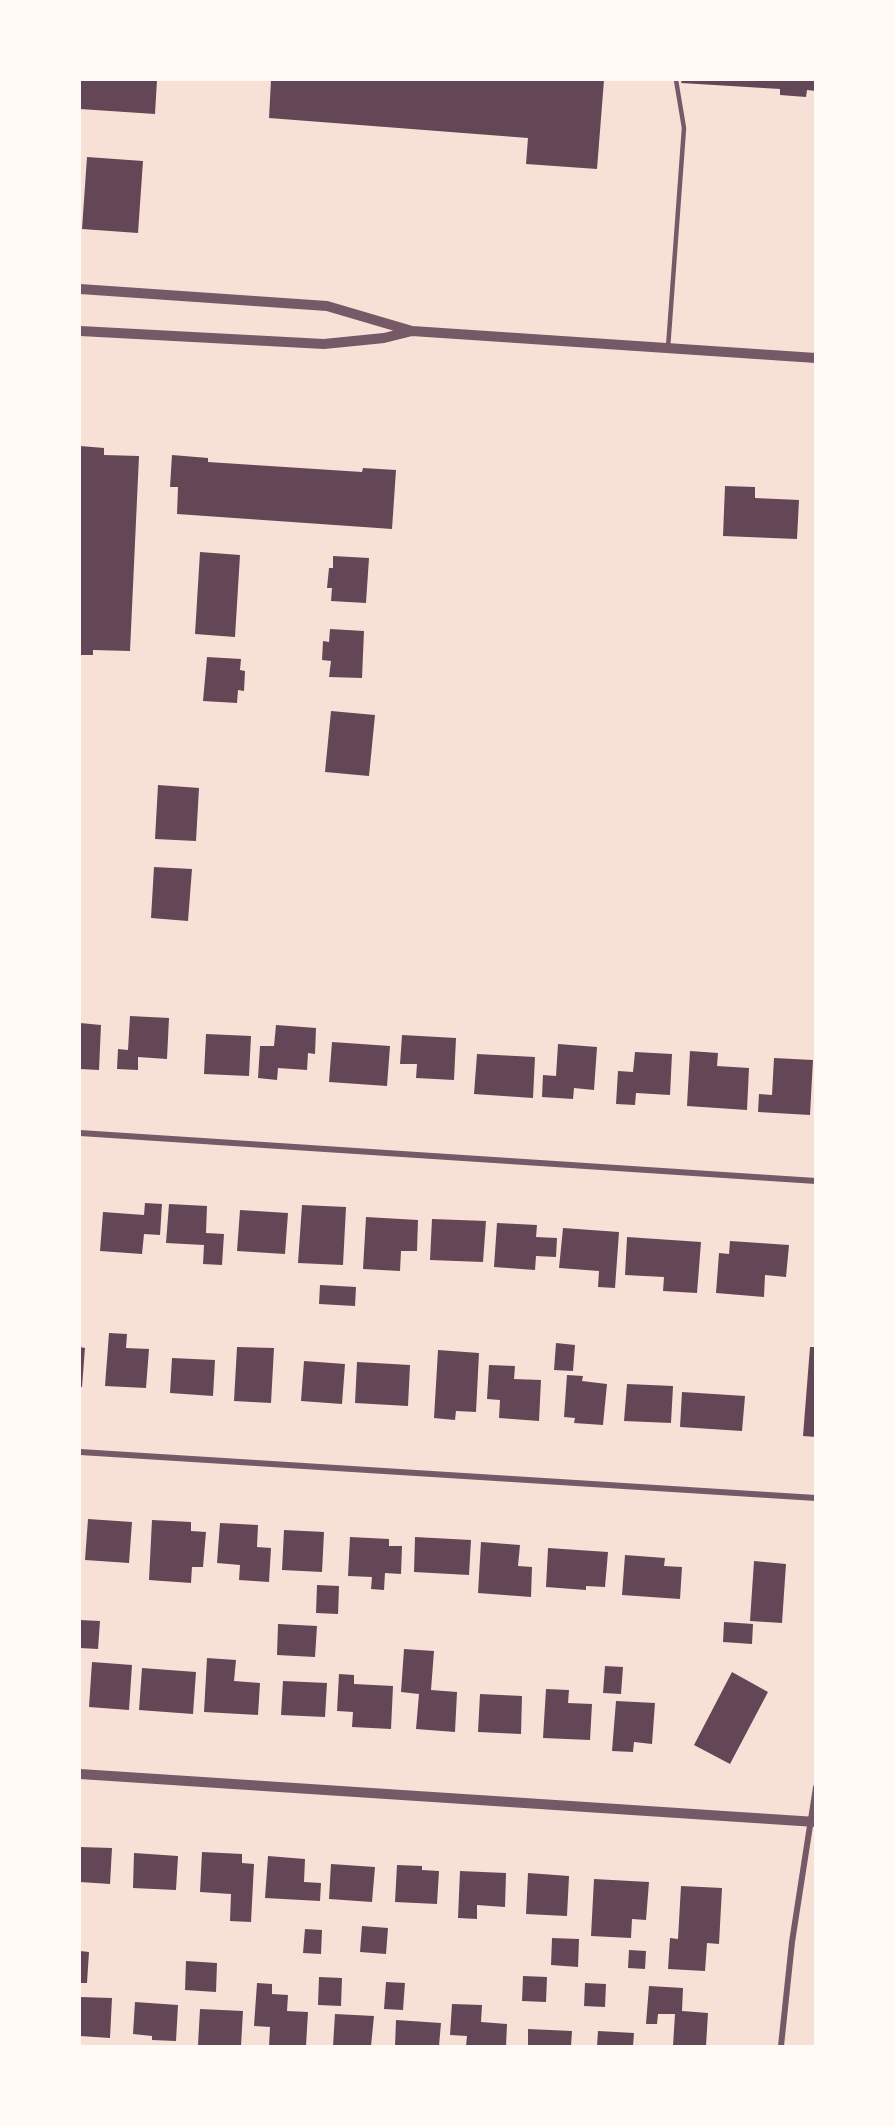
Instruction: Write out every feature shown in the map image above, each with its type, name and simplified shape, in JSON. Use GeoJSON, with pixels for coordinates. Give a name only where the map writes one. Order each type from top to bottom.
{"type":"FeatureCollection","features":[{"type":"Feature","properties":{"kind":"street"},"geometry":{"type":"LineString","coordinates":[[80,289],[327,306],[412,331],[816,358]]}},
{"type":"Feature","properties":{"kind":"street"},"geometry":{"type":"LineString","coordinates":[[80,331],[324,344],[384,339],[412,331]]}},
{"type":"Feature","properties":{"kind":"street"},"geometry":{"type":"LineString","coordinates":[[80,1133],[816,1181]]}},
{"type":"Feature","properties":{"kind":"street"},"geometry":{"type":"LineString","coordinates":[[80,1452],[816,1498]]}},
{"type":"Feature","properties":{"kind":"street"},"geometry":{"type":"LineString","coordinates":[[80,1774],[812,1822]]}},
{"type":"Feature","properties":{"kind":"street"},"geometry":{"type":"LineString","coordinates":[[781,2046],[816,1787]]}},
{"type":"Feature","properties":{"kind":"lane"},"geometry":{"type":"LineString","coordinates":[[668,348],[684,128],[676,80]]}},
{"type":"Feature","properties":{"kind":"building"},"geometry":{"type":"Polygon","coordinates":[[[80,80],[157,80],[155,114],[80,109],[80,80]]]}},
{"type":"Feature","properties":{"kind":"building"},"geometry":{"type":"Polygon","coordinates":[[[271,80],[604,80],[597,169],[526,164],[528,138],[269,118],[271,80]]]}},
{"type":"Feature","properties":{"kind":"building"},"geometry":{"type":"Polygon","coordinates":[[[682,80],[816,80],[816,91],[807,90],[806,97],[780,95],[780,89],[681,83],[682,80]]]}},
{"type":"Feature","properties":{"kind":"building"},"geometry":{"type":"Polygon","coordinates":[[[87,157],[143,161],[138,233],[82,229],[87,157]]]}},
{"type":"Feature","properties":{"kind":"building"},"geometry":{"type":"Polygon","coordinates":[[[80,446],[104,448],[104,455],[139,456],[130,651],[93,650],[93,655],[80,655],[80,446]]]}},
{"type":"Feature","properties":{"kind":"building"},"geometry":{"type":"Polygon","coordinates":[[[172,455],[208,458],[208,462],[362,472],[363,468],[396,470],[392,529],[177,514],[178,487],[170,487],[172,455]]]}},
{"type":"Feature","properties":{"kind":"building"},"geometry":{"type":"Polygon","coordinates":[[[725,486],[755,487],[755,498],[799,500],[797,539],[723,536],[725,486]]]}},
{"type":"Feature","properties":{"kind":"building"},"geometry":{"type":"Polygon","coordinates":[[[200,552],[240,555],[235,637],[195,634],[200,552]]]}},
{"type":"Feature","properties":{"kind":"building"},"geometry":{"type":"Polygon","coordinates":[[[333,556],[369,558],[366,603],[331,601],[332,588],[327,588],[329,568],[333,568],[333,556]]]}},
{"type":"Feature","properties":{"kind":"building"},"geometry":{"type":"Polygon","coordinates":[[[330,629],[364,631],[362,678],[329,677],[331,661],[322,660],[323,641],[329,642],[330,629]]]}},
{"type":"Feature","properties":{"kind":"building"},"geometry":{"type":"Polygon","coordinates":[[[207,657],[241,659],[240,670],[245,671],[244,691],[238,690],[237,703],[203,701],[207,657]]]}},
{"type":"Feature","properties":{"kind":"building"},"geometry":{"type":"Polygon","coordinates":[[[331,711],[375,715],[369,776],[325,772],[331,711]]]}},
{"type":"Feature","properties":{"kind":"building"},"geometry":{"type":"Polygon","coordinates":[[[158,785],[199,788],[196,841],[155,839],[158,785]]]}},
{"type":"Feature","properties":{"kind":"building"},"geometry":{"type":"Polygon","coordinates":[[[154,867],[192,869],[188,921],[151,918],[154,867]]]}},
{"type":"Feature","properties":{"kind":"building"},"geometry":{"type":"Polygon","coordinates":[[[130,1016],[169,1018],[167,1059],[138,1057],[138,1070],[117,1069],[118,1049],[128,1050],[130,1016]]]}},
{"type":"Feature","properties":{"kind":"building"},"geometry":{"type":"Polygon","coordinates":[[[80,1023],[101,1025],[99,1070],[80,1069],[80,1023]]]}},
{"type":"Feature","properties":{"kind":"building"},"geometry":{"type":"Polygon","coordinates":[[[276,1025],[316,1028],[315,1054],[308,1053],[307,1070],[278,1068],[277,1080],[258,1078],[260,1046],[274,1046],[276,1025]]]}},
{"type":"Feature","properties":{"kind":"building"},"geometry":{"type":"Polygon","coordinates":[[[206,1034],[251,1036],[249,1076],[204,1074],[206,1034]]]}},
{"type":"Feature","properties":{"kind":"building"},"geometry":{"type":"Polygon","coordinates":[[[402,1035],[456,1038],[454,1080],[416,1078],[417,1064],[400,1064],[402,1035]]]}},
{"type":"Feature","properties":{"kind":"building"},"geometry":{"type":"Polygon","coordinates":[[[332,1042],[390,1046],[387,1086],[329,1082],[332,1042]]]}},
{"type":"Feature","properties":{"kind":"building"},"geometry":{"type":"Polygon","coordinates":[[[558,1044],[597,1047],[594,1090],[574,1088],[573,1099],[542,1097],[543,1075],[556,1076],[558,1044]]]}},
{"type":"Feature","properties":{"kind":"building"},"geometry":{"type":"Polygon","coordinates":[[[690,1051],[718,1053],[717,1066],[749,1068],[747,1110],[687,1106],[690,1051]]]}},
{"type":"Feature","properties":{"kind":"building"},"geometry":{"type":"Polygon","coordinates":[[[635,1052],[672,1054],[670,1095],[636,1093],[635,1105],[616,1104],[618,1071],[633,1072],[635,1052]]]}},
{"type":"Feature","properties":{"kind":"building"},"geometry":{"type":"Polygon","coordinates":[[[477,1054],[535,1057],[533,1098],[474,1094],[477,1054]]]}},
{"type":"Feature","properties":{"kind":"building"},"geometry":{"type":"Polygon","coordinates":[[[774,1058],[813,1060],[810,1115],[758,1112],[759,1094],[772,1095],[774,1058]]]}},
{"type":"Feature","properties":{"kind":"building"},"geometry":{"type":"Polygon","coordinates":[[[145,1203],[162,1204],[160,1235],[144,1234],[142,1254],[100,1251],[103,1212],[144,1215],[145,1203]]]}},
{"type":"Feature","properties":{"kind":"building"},"geometry":{"type":"Polygon","coordinates":[[[169,1204],[207,1206],[206,1233],[224,1234],[222,1265],[203,1264],[204,1245],[166,1243],[169,1204]]]}},
{"type":"Feature","properties":{"kind":"building"},"geometry":{"type":"Polygon","coordinates":[[[302,1205],[346,1207],[343,1265],[298,1263],[302,1205]]]}},
{"type":"Feature","properties":{"kind":"building"},"geometry":{"type":"Polygon","coordinates":[[[240,1210],[288,1213],[285,1254],[237,1251],[240,1210]]]}},
{"type":"Feature","properties":{"kind":"building"},"geometry":{"type":"Polygon","coordinates":[[[366,1217],[418,1220],[417,1251],[401,1251],[400,1271],[363,1269],[366,1217]]]}},
{"type":"Feature","properties":{"kind":"building"},"geometry":{"type":"Polygon","coordinates":[[[432,1219],[486,1221],[483,1262],[430,1260],[432,1219]]]}},
{"type":"Feature","properties":{"kind":"building"},"geometry":{"type":"Polygon","coordinates":[[[497,1223],[537,1225],[536,1237],[557,1238],[556,1257],[536,1256],[535,1270],[494,1267],[497,1223]]]}},
{"type":"Feature","properties":{"kind":"building"},"geometry":{"type":"Polygon","coordinates":[[[563,1228],[619,1232],[615,1288],[598,1287],[599,1271],[559,1268],[563,1228]]]}},
{"type":"Feature","properties":{"kind":"building"},"geometry":{"type":"Polygon","coordinates":[[[627,1237],[701,1242],[697,1293],[663,1291],[664,1277],[625,1275],[627,1237]]]}},
{"type":"Feature","properties":{"kind":"building"},"geometry":{"type":"Polygon","coordinates":[[[730,1241],[789,1245],[786,1277],[765,1275],[764,1297],[716,1293],[719,1253],[729,1254],[730,1241]]]}},
{"type":"Feature","properties":{"kind":"building"},"geometry":{"type":"Polygon","coordinates":[[[320,1285],[356,1287],[355,1306],[319,1304],[320,1285]]]}},
{"type":"Feature","properties":{"kind":"building"},"geometry":{"type":"Polygon","coordinates":[[[109,1333],[127,1334],[126,1348],[149,1349],[146,1388],[105,1386],[109,1333]]]}},
{"type":"Feature","properties":{"kind":"building"},"geometry":{"type":"Polygon","coordinates":[[[556,1343],[575,1345],[573,1371],[554,1370],[556,1343]]]}},
{"type":"Feature","properties":{"kind":"building"},"geometry":{"type":"Polygon","coordinates":[[[80,1347],[85,1348],[82,1387],[80,1387],[80,1347]]]}},
{"type":"Feature","properties":{"kind":"building"},"geometry":{"type":"Polygon","coordinates":[[[237,1347],[274,1348],[271,1403],[234,1401],[237,1347]]]}},
{"type":"Feature","properties":{"kind":"building"},"geometry":{"type":"Polygon","coordinates":[[[810,1347],[816,1347],[816,1437],[803,1436],[810,1347]]]}},
{"type":"Feature","properties":{"kind":"building"},"geometry":{"type":"Polygon","coordinates":[[[438,1350],[479,1353],[476,1412],[456,1411],[455,1420],[434,1418],[438,1350]]]}},
{"type":"Feature","properties":{"kind":"building"},"geometry":{"type":"Polygon","coordinates":[[[172,1358],[215,1360],[213,1396],[170,1393],[172,1358]]]}},
{"type":"Feature","properties":{"kind":"building"},"geometry":{"type":"Polygon","coordinates":[[[304,1361],[345,1364],[342,1404],[301,1401],[304,1361]]]}},
{"type":"Feature","properties":{"kind":"building"},"geometry":{"type":"Polygon","coordinates":[[[357,1362],[410,1365],[408,1406],[355,1403],[357,1362]]]}},
{"type":"Feature","properties":{"kind":"building"},"geometry":{"type":"Polygon","coordinates":[[[489,1365],[515,1366],[514,1379],[541,1380],[539,1421],[499,1418],[500,1400],[487,1399],[489,1365]]]}},
{"type":"Feature","properties":{"kind":"building"},"geometry":{"type":"Polygon","coordinates":[[[567,1375],[583,1376],[582,1381],[607,1384],[603,1425],[574,1423],[575,1418],[564,1417],[567,1375]]]}},
{"type":"Feature","properties":{"kind":"building"},"geometry":{"type":"Polygon","coordinates":[[[627,1384],[673,1386],[671,1423],[624,1421],[627,1384]]]}},
{"type":"Feature","properties":{"kind":"building"},"geometry":{"type":"Polygon","coordinates":[[[682,1392],[745,1396],[742,1431],[680,1427],[682,1392]]]}},
{"type":"Feature","properties":{"kind":"building"},"geometry":{"type":"Polygon","coordinates":[[[88,1519],[132,1522],[129,1563],[85,1560],[88,1519]]]}},
{"type":"Feature","properties":{"kind":"building"},"geometry":{"type":"Polygon","coordinates":[[[152,1520],[191,1522],[191,1531],[206,1532],[203,1567],[192,1567],[191,1583],[149,1580],[152,1520]]]}},
{"type":"Feature","properties":{"kind":"building"},"geometry":{"type":"Polygon","coordinates":[[[220,1523],[258,1525],[257,1547],[271,1548],[269,1582],[239,1580],[240,1565],[217,1563],[220,1523]]]}},
{"type":"Feature","properties":{"kind":"building"},"geometry":{"type":"Polygon","coordinates":[[[284,1530],[324,1532],[322,1572],[282,1570],[284,1530]]]}},
{"type":"Feature","properties":{"kind":"building"},"geometry":{"type":"Polygon","coordinates":[[[350,1537],[389,1539],[389,1546],[402,1546],[401,1574],[385,1573],[384,1590],[371,1589],[372,1577],[348,1576],[350,1537]]]}},
{"type":"Feature","properties":{"kind":"building"},"geometry":{"type":"Polygon","coordinates":[[[415,1537],[471,1540],[469,1575],[414,1572],[415,1537]]]}},
{"type":"Feature","properties":{"kind":"building"},"geometry":{"type":"Polygon","coordinates":[[[481,1542],[520,1545],[518,1566],[532,1567],[531,1597],[478,1593],[481,1542]]]}},
{"type":"Feature","properties":{"kind":"building"},"geometry":{"type":"Polygon","coordinates":[[[548,1548],[608,1552],[605,1587],[586,1586],[586,1590],[546,1587],[548,1548]]]}},
{"type":"Feature","properties":{"kind":"building"},"geometry":{"type":"Polygon","coordinates":[[[625,1555],[665,1558],[664,1566],[682,1567],[680,1599],[622,1595],[625,1555]]]}},
{"type":"Feature","properties":{"kind":"building"},"geometry":{"type":"Polygon","coordinates":[[[754,1561],[786,1564],[782,1623],[750,1621],[754,1561]]]}},
{"type":"Feature","properties":{"kind":"building"},"geometry":{"type":"Polygon","coordinates":[[[317,1585],[339,1586],[338,1614],[316,1613],[317,1585]]]}},
{"type":"Feature","properties":{"kind":"building"},"geometry":{"type":"Polygon","coordinates":[[[80,1620],[100,1621],[98,1649],[80,1648],[80,1620]]]}},
{"type":"Feature","properties":{"kind":"building"},"geometry":{"type":"Polygon","coordinates":[[[724,1622],[753,1624],[752,1644],[723,1642],[724,1622]]]}},
{"type":"Feature","properties":{"kind":"building"},"geometry":{"type":"Polygon","coordinates":[[[278,1624],[317,1626],[315,1657],[277,1655],[278,1624]]]}},
{"type":"Feature","properties":{"kind":"building"},"geometry":{"type":"Polygon","coordinates":[[[404,1649],[434,1651],[431,1690],[457,1692],[455,1732],[416,1729],[419,1694],[401,1692],[404,1649]]]}},
{"type":"Feature","properties":{"kind":"building"},"geometry":{"type":"Polygon","coordinates":[[[207,1658],[236,1660],[234,1681],[260,1683],[258,1715],[204,1712],[207,1658]]]}},
{"type":"Feature","properties":{"kind":"building"},"geometry":{"type":"Polygon","coordinates":[[[92,1662],[132,1665],[129,1710],[89,1707],[92,1662]]]}},
{"type":"Feature","properties":{"kind":"building"},"geometry":{"type":"Polygon","coordinates":[[[605,1666],[623,1667],[621,1694],[603,1693],[605,1666]]]}},
{"type":"Feature","properties":{"kind":"building"},"geometry":{"type":"Polygon","coordinates":[[[142,1668],[196,1672],[193,1714],[139,1710],[142,1668]]]}},
{"type":"Feature","properties":{"kind":"building"},"geometry":{"type":"Polygon","coordinates":[[[732,1672],[768,1692],[730,1764],[694,1745],[732,1672]]]}},
{"type":"Feature","properties":{"kind":"building"},"geometry":{"type":"Polygon","coordinates":[[[339,1674],[354,1675],[354,1684],[393,1686],[391,1729],[352,1727],[353,1712],[337,1711],[339,1674]]]}},
{"type":"Feature","properties":{"kind":"building"},"geometry":{"type":"Polygon","coordinates":[[[283,1681],[327,1683],[325,1717],[281,1715],[283,1681]]]}},
{"type":"Feature","properties":{"kind":"building"},"geometry":{"type":"Polygon","coordinates":[[[546,1689],[569,1690],[568,1703],[592,1704],[590,1740],[543,1738],[546,1689]]]}},
{"type":"Feature","properties":{"kind":"building"},"geometry":{"type":"Polygon","coordinates":[[[480,1694],[522,1696],[521,1734],[478,1732],[480,1694]]]}},
{"type":"Feature","properties":{"kind":"building"},"geometry":{"type":"Polygon","coordinates":[[[616,1701],[655,1703],[652,1744],[634,1742],[633,1752],[612,1751],[616,1701]]]}},
{"type":"Feature","properties":{"kind":"building"},"geometry":{"type":"Polygon","coordinates":[[[80,1847],[112,1848],[110,1884],[80,1882],[80,1847]]]}},
{"type":"Feature","properties":{"kind":"building"},"geometry":{"type":"Polygon","coordinates":[[[202,1852],[242,1854],[242,1863],[254,1864],[251,1922],[230,1921],[231,1894],[200,1892],[202,1852]]]}},
{"type":"Feature","properties":{"kind":"building"},"geometry":{"type":"Polygon","coordinates":[[[134,1853],[178,1856],[176,1890],[133,1888],[134,1853]]]}},
{"type":"Feature","properties":{"kind":"building"},"geometry":{"type":"Polygon","coordinates":[[[268,1856],[305,1859],[304,1882],[321,1883],[320,1901],[265,1898],[268,1856]]]}},
{"type":"Feature","properties":{"kind":"building"},"geometry":{"type":"Polygon","coordinates":[[[331,1864],[375,1867],[372,1902],[329,1899],[331,1864]]]}},
{"type":"Feature","properties":{"kind":"building"},"geometry":{"type":"Polygon","coordinates":[[[397,1865],[422,1866],[422,1870],[439,1871],[437,1904],[395,1902],[397,1865]]]}},
{"type":"Feature","properties":{"kind":"building"},"geometry":{"type":"Polygon","coordinates":[[[460,1871],[506,1873],[505,1907],[477,1905],[477,1919],[458,1918],[460,1871]]]}},
{"type":"Feature","properties":{"kind":"building"},"geometry":{"type":"Polygon","coordinates":[[[528,1873],[569,1876],[567,1916],[526,1914],[528,1873]]]}},
{"type":"Feature","properties":{"kind":"building"},"geometry":{"type":"Polygon","coordinates":[[[594,1879],[649,1882],[646,1920],[632,1919],[631,1938],[591,1936],[594,1879]]]}},
{"type":"Feature","properties":{"kind":"building"},"geometry":{"type":"Polygon","coordinates":[[[681,1886],[722,1888],[719,1944],[707,1943],[705,1971],[668,1969],[670,1938],[678,1939],[681,1886]]]}},
{"type":"Feature","properties":{"kind":"building"},"geometry":{"type":"Polygon","coordinates":[[[362,1926],[388,1928],[386,1954],[360,1952],[362,1926]]]}},
{"type":"Feature","properties":{"kind":"building"},"geometry":{"type":"Polygon","coordinates":[[[305,1929],[322,1930],[321,1954],[303,1953],[305,1929]]]}},
{"type":"Feature","properties":{"kind":"building"},"geometry":{"type":"Polygon","coordinates":[[[552,1938],[579,1939],[578,1967],[551,1965],[552,1938]]]}},
{"type":"Feature","properties":{"kind":"building"},"geometry":{"type":"Polygon","coordinates":[[[629,1950],[646,1951],[645,1969],[628,1968],[629,1950]]]}},
{"type":"Feature","properties":{"kind":"building"},"geometry":{"type":"Polygon","coordinates":[[[80,1951],[89,1952],[87,1983],[80,1983],[80,1951]]]}},
{"type":"Feature","properties":{"kind":"building"},"geometry":{"type":"Polygon","coordinates":[[[186,1961],[217,1963],[216,1992],[185,1990],[186,1961]]]}},
{"type":"Feature","properties":{"kind":"building"},"geometry":{"type":"Polygon","coordinates":[[[523,1976],[547,1977],[546,2002],[522,2001],[523,1976]]]}},
{"type":"Feature","properties":{"kind":"building"},"geometry":{"type":"Polygon","coordinates":[[[319,1977],[342,1978],[341,2006],[318,2005],[319,1977]]]}},
{"type":"Feature","properties":{"kind":"building"},"geometry":{"type":"Polygon","coordinates":[[[386,1982],[405,1983],[403,2010],[384,2009],[386,1982]]]}},
{"type":"Feature","properties":{"kind":"building"},"geometry":{"type":"Polygon","coordinates":[[[257,1983],[272,1984],[272,1994],[288,1995],[287,2011],[308,2012],[306,2046],[269,2046],[270,2027],[254,2026],[257,1983]]]}},
{"type":"Feature","properties":{"kind":"building"},"geometry":{"type":"Polygon","coordinates":[[[585,1983],[606,1984],[605,2007],[584,2006],[585,1983]]]}},
{"type":"Feature","properties":{"kind":"building"},"geometry":{"type":"Polygon","coordinates":[[[649,1986],[683,1988],[682,2011],[708,2013],[706,2046],[673,2046],[675,2014],[658,2014],[657,2024],[646,2024],[649,1986]]]}},
{"type":"Feature","properties":{"kind":"building"},"geometry":{"type":"Polygon","coordinates":[[[80,1997],[112,1998],[110,2038],[80,2036],[80,1997]]]}},
{"type":"Feature","properties":{"kind":"building"},"geometry":{"type":"Polygon","coordinates":[[[135,2002],[178,2005],[176,2041],[152,2040],[152,2036],[133,2034],[135,2002]]]}},
{"type":"Feature","properties":{"kind":"building"},"geometry":{"type":"Polygon","coordinates":[[[452,2004],[482,2005],[481,2022],[507,2024],[506,2046],[466,2046],[467,2036],[450,2035],[452,2004]]]}},
{"type":"Feature","properties":{"kind":"building"},"geometry":{"type":"Polygon","coordinates":[[[200,2009],[243,2011],[241,2046],[198,2045],[200,2009]]]}},
{"type":"Feature","properties":{"kind":"building"},"geometry":{"type":"Polygon","coordinates":[[[335,2014],[374,2016],[371,2046],[333,2046],[335,2014]]]}},
{"type":"Feature","properties":{"kind":"building"},"geometry":{"type":"Polygon","coordinates":[[[396,2020],[441,2023],[439,2046],[395,2046],[396,2020]]]}},
{"type":"Feature","properties":{"kind":"building"},"geometry":{"type":"Polygon","coordinates":[[[528,2029],[572,2031],[571,2046],[528,2046],[528,2029]]]}},
{"type":"Feature","properties":{"kind":"building"},"geometry":{"type":"Polygon","coordinates":[[[598,2031],[634,2033],[633,2046],[597,2046],[598,2031]]]}}]}
